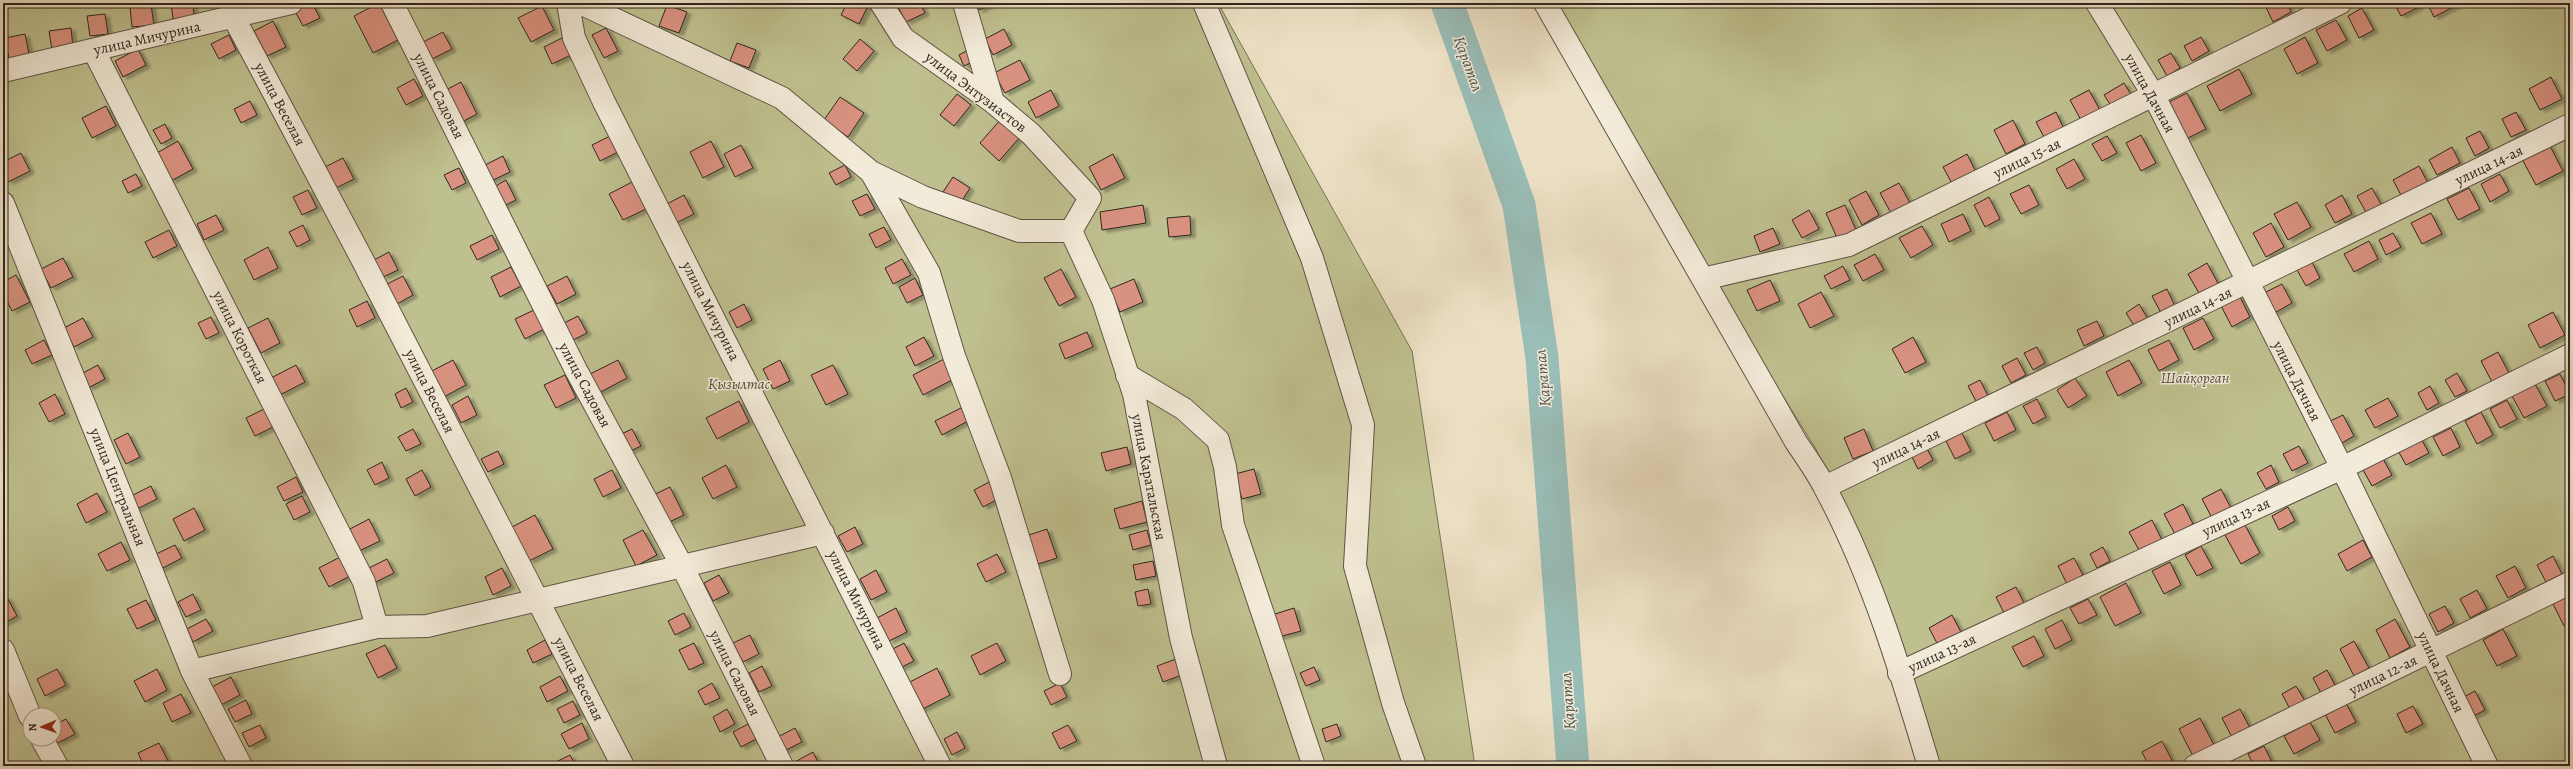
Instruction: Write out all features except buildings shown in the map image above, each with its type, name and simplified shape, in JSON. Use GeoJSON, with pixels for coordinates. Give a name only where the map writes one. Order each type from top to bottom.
{"type":"FeatureCollection","features":[{"type":"Feature","properties":{"kind":"street","name":"улица Мичурина"},"geometry":{"type":"LineString","coordinates":[[3,71],[234,18],[291,3]]}},
{"type":"Feature","properties":{"kind":"street","name":"улица Садовая"},"geometry":{"type":"LineString","coordinates":[[392,3],[576,370],[682,566],[782,766]]}},
{"type":"Feature","properties":{"kind":"street","name":"улица Мичурина"},"geometry":{"type":"LineString","coordinates":[[568,3],[574,38],[604,102],[940,766]]}},
{"type":"Feature","properties":{"kind":"street"},"geometry":{"type":"LineString","coordinates":[[580,3],[782,98],[871,172],[923,197],[1019,231],[1071,231]]}},
{"type":"Feature","properties":{"kind":"street","name":"улица Энтузиастов"},"geometry":{"type":"LineString","coordinates":[[881,3],[904,38],[993,102],[1031,134],[1090,198],[1071,231]]}},
{"type":"Feature","properties":{"kind":"street"},"geometry":{"type":"LineString","coordinates":[[964,3],[993,102]]}},
{"type":"Feature","properties":{"kind":"street"},"geometry":{"type":"LineString","coordinates":[[1204,3],[1312,258],[1363,425],[1355,566],[1393,703],[1415,766]]}},
{"type":"Feature","properties":{"kind":"street"},"geometry":{"type":"LineString","coordinates":[[1544,3],[1796,442],[1825,488],[1854,549],[1883,624],[1929,766]]}},
{"type":"Feature","properties":{"kind":"street","name":"улица Дачная"},"geometry":{"type":"LineString","coordinates":[[2097,3],[2154,96],[2247,283],[2342,468],[2487,766]]}},
{"type":"Feature","properties":{"kind":"street","name":"улица 15-ая"},"geometry":{"type":"LineString","coordinates":[[1703,279],[1849,245],[2340,3]]}},
{"type":"Feature","properties":{"kind":"street","name":"улица Веселая"},"geometry":{"type":"LineString","coordinates":[[234,18],[539,600],[623,766]]}},
{"type":"Feature","properties":{"kind":"street","name":"улица Короткая"},"geometry":{"type":"LineString","coordinates":[[94,51],[364,582],[377,627]]}},
{"type":"Feature","properties":{"kind":"street","name":"улица 14-ая"},"geometry":{"type":"LineString","coordinates":[[1825,488],[2570,125]]}},
{"type":"Feature","properties":{"kind":"street"},"geometry":{"type":"LineString","coordinates":[[871,172],[929,273],[954,356],[1000,478],[1060,674]]}},
{"type":"Feature","properties":{"kind":"street","name":"улица Центральная"},"geometry":{"type":"LineString","coordinates":[[3,203],[192,671],[241,766]]}},
{"type":"Feature","properties":{"kind":"street","name":"улица Каратальская"},"geometry":{"type":"LineString","coordinates":[[1071,231],[1103,300],[1134,394],[1182,638],[1216,766]]}},
{"type":"Feature","properties":{"kind":"street","name":"улица 13-ая"},"geometry":{"type":"LineString","coordinates":[[1899,673],[2342,468],[2570,355]]}},
{"type":"Feature","properties":{"kind":"street"},"geometry":{"type":"LineString","coordinates":[[1127,375],[1184,409],[1218,440],[1225,467],[1233,525],[1314,766]]}},
{"type":"Feature","properties":{"kind":"street"},"geometry":{"type":"LineString","coordinates":[[192,671],[377,627],[427,626],[823,533]]}},
{"type":"Feature","properties":{"kind":"street","name":"улица 12-ая"},"geometry":{"type":"LineString","coordinates":[[2195,766],[2432,652],[2570,583]]}},
{"type":"Feature","properties":{"kind":"street"},"geometry":{"type":"LineString","coordinates":[[3,650],[26,707]]}},
{"type":"Feature","properties":{"kind":"street"},"geometry":{"type":"LineString","coordinates":[[46,747],[57,766]]}},
{"type":"Feature","properties":{"kind":"green space","name":"Қызылтас"},"geometry":{"type":"Polygon","coordinates":[[[3,3],[1218,3],[1412,351],[1475,766],[3,766],[3,3]]]}},
{"type":"Feature","properties":{"kind":"green space","name":"Шайқорған"},"geometry":{"type":"Polygon","coordinates":[[[1550,3],[2570,3],[2570,766],[1921,766],[1872,572],[1816,449],[1607,116],[1550,3]]]}},
{"type":"Feature","properties":{"kind":"waterway","name":"Қаратал"},"geometry":{"type":"LineString","coordinates":[[1447,3],[1519,205],[1542,358],[1573,766]]}}]}
